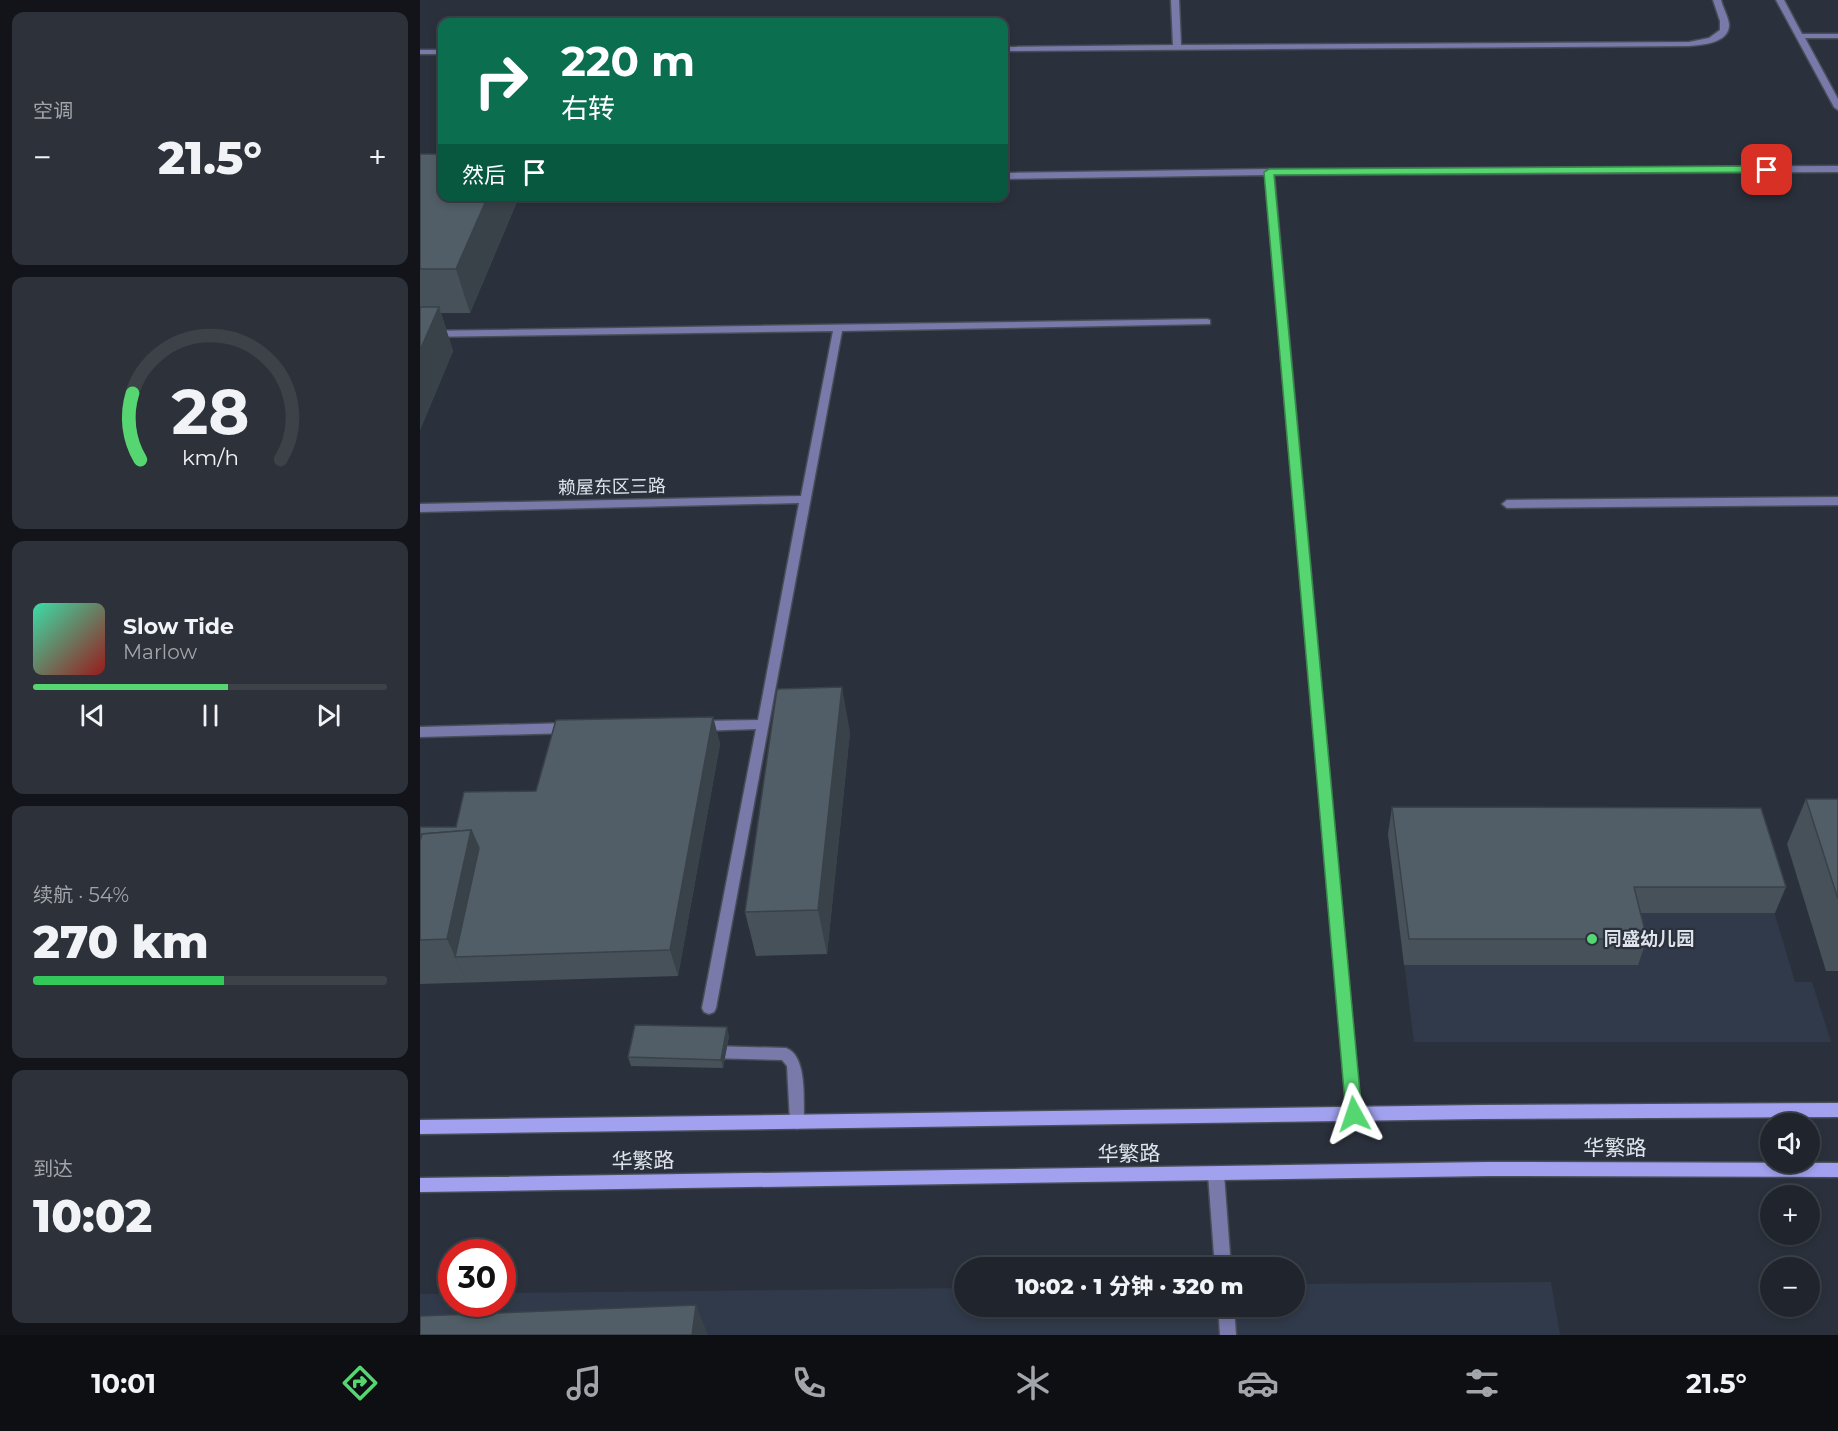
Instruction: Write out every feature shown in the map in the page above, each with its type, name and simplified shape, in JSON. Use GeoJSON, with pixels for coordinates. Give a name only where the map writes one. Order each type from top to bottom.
{"type":"FeatureCollection","features":[{"type":"Feature","properties":{"kind":"main road","name":"华繁路"},"geometry":{"type":"LineString","coordinates":[[420,1127],[1354,1114],[1838,1110]]}},
{"type":"Feature","properties":{"kind":"main road","name":"华繁路"},"geometry":{"type":"LineString","coordinates":[[420,1185],[1488,1169],[1838,1170]]}},
{"type":"Feature","properties":{"kind":"street"},"geometry":{"type":"LineString","coordinates":[[1175,0],[1177,48]]}},
{"type":"Feature","properties":{"kind":"street"},"geometry":{"type":"LineString","coordinates":[[1008,49],[1689,45],[1720,36],[1724,31],[1725,25],[1717,0]]}},
{"type":"Feature","properties":{"kind":"street"},"geometry":{"type":"LineString","coordinates":[[1780,0],[1838,107]]}},
{"type":"Feature","properties":{"kind":"street"},"geometry":{"type":"LineString","coordinates":[[1799,36],[1838,36]]}},
{"type":"Feature","properties":{"kind":"street"},"geometry":{"type":"LineString","coordinates":[[420,52],[438,52]]}},
{"type":"Feature","properties":{"kind":"street"},"geometry":{"type":"LineString","coordinates":[[1008,177],[1269,172],[1838,169]]}},
{"type":"Feature","properties":{"kind":"street"},"geometry":{"type":"LineString","coordinates":[[1269,172],[1354,1114]]}},
{"type":"Feature","properties":{"kind":"street"},"geometry":{"type":"LineString","coordinates":[[420,334],[1207,322]]}},
{"type":"Feature","properties":{"kind":"street"},"geometry":{"type":"LineString","coordinates":[[709,1008],[838,328]]}},
{"type":"Feature","properties":{"kind":"street","name":"赖屋东区三路"},"geometry":{"type":"LineString","coordinates":[[420,508],[806,499]]}},
{"type":"Feature","properties":{"kind":"street"},"geometry":{"type":"LineString","coordinates":[[1507,504],[1838,501]]}},
{"type":"Feature","properties":{"kind":"street"},"geometry":{"type":"LineString","coordinates":[[680,726],[763,724]]}},
{"type":"Feature","properties":{"kind":"street"},"geometry":{"type":"LineString","coordinates":[[420,732],[586,728]]}},
{"type":"Feature","properties":{"kind":"street"},"geometry":{"type":"LineString","coordinates":[[700,1052],[786,1054],[794,1064],[797,1122]]}},
{"type":"Feature","properties":{"kind":"street"},"geometry":{"type":"LineString","coordinates":[[1216,1173],[1222,1257]]}},
{"type":"Feature","properties":{"kind":"street"},"geometry":{"type":"LineString","coordinates":[[1227,1317],[1228,1335]]}},
{"type":"Feature","properties":{"kind":"shaded area","name":"同盛幼儿园"},"geometry":{"type":"Polygon","coordinates":[[[1388,834],[1751,834],[1795,982],[1812,982],[1831,1042],[1414,1042],[1388,834]]]}},
{"type":"Feature","properties":{"kind":"shaded area"},"geometry":{"type":"Polygon","coordinates":[[[1551,1282],[1560,1335],[420,1335],[420,1294],[438,1294],[438,1317],[516,1317],[516,1293],[954,1288],[954,1317],[1305,1317],[1305,1284],[1551,1282]]]}},
{"type":"Feature","properties":{"kind":"building"},"geometry":{"type":"Polygon","coordinates":[[[420,154],[438,154],[438,201],[486,201],[456,269],[420,269],[420,154]]]}},
{"type":"Feature","properties":{"kind":"building"},"geometry":{"type":"Polygon","coordinates":[[[420,307],[439,307],[420,350],[420,307]]]}},
{"type":"Feature","properties":{"kind":"building"},"geometry":{"type":"Polygon","coordinates":[[[842,687],[818,910],[745,912],[777,689],[842,687]]]}},
{"type":"Feature","properties":{"kind":"building"},"geometry":{"type":"Polygon","coordinates":[[[713,717],[670,950],[455,957],[479,848],[471,830],[422,834],[420,841],[420,827],[456,827],[464,792],[536,791],[556,720],[713,717]]]}},
{"type":"Feature","properties":{"kind":"building"},"geometry":{"type":"Polygon","coordinates":[[[1806,799],[1838,799],[1838,899],[1806,799]]]}},
{"type":"Feature","properties":{"kind":"building"},"geometry":{"type":"Polygon","coordinates":[[[1392,807],[1761,808],[1786,887],[1634,887],[1647,939],[1409,939],[1392,807]]]}},
{"type":"Feature","properties":{"kind":"building"},"geometry":{"type":"Polygon","coordinates":[[[471,830],[447,939],[420,940],[420,841],[422,834],[471,830]]]}},
{"type":"Feature","properties":{"kind":"building"},"geometry":{"type":"Polygon","coordinates":[[[635,1025],[727,1027],[721,1060],[628,1057],[635,1025]]]}},
{"type":"Feature","properties":{"kind":"building"},"geometry":{"type":"Polygon","coordinates":[[[696,1305],[692,1335],[420,1335],[420,1316],[516,1317],[516,1312],[696,1305]]]}},
{"type":"Feature","properties":{"kind":"place","name":"同盛幼儿园"},"geometry":{"type":"Point","coordinates":[1592,939]}},
{"type":"Feature","properties":{"kind":"route"},"geometry":{"type":"LineString","coordinates":[[1354,1114],[1269,172],[1767,170]]}}]}
